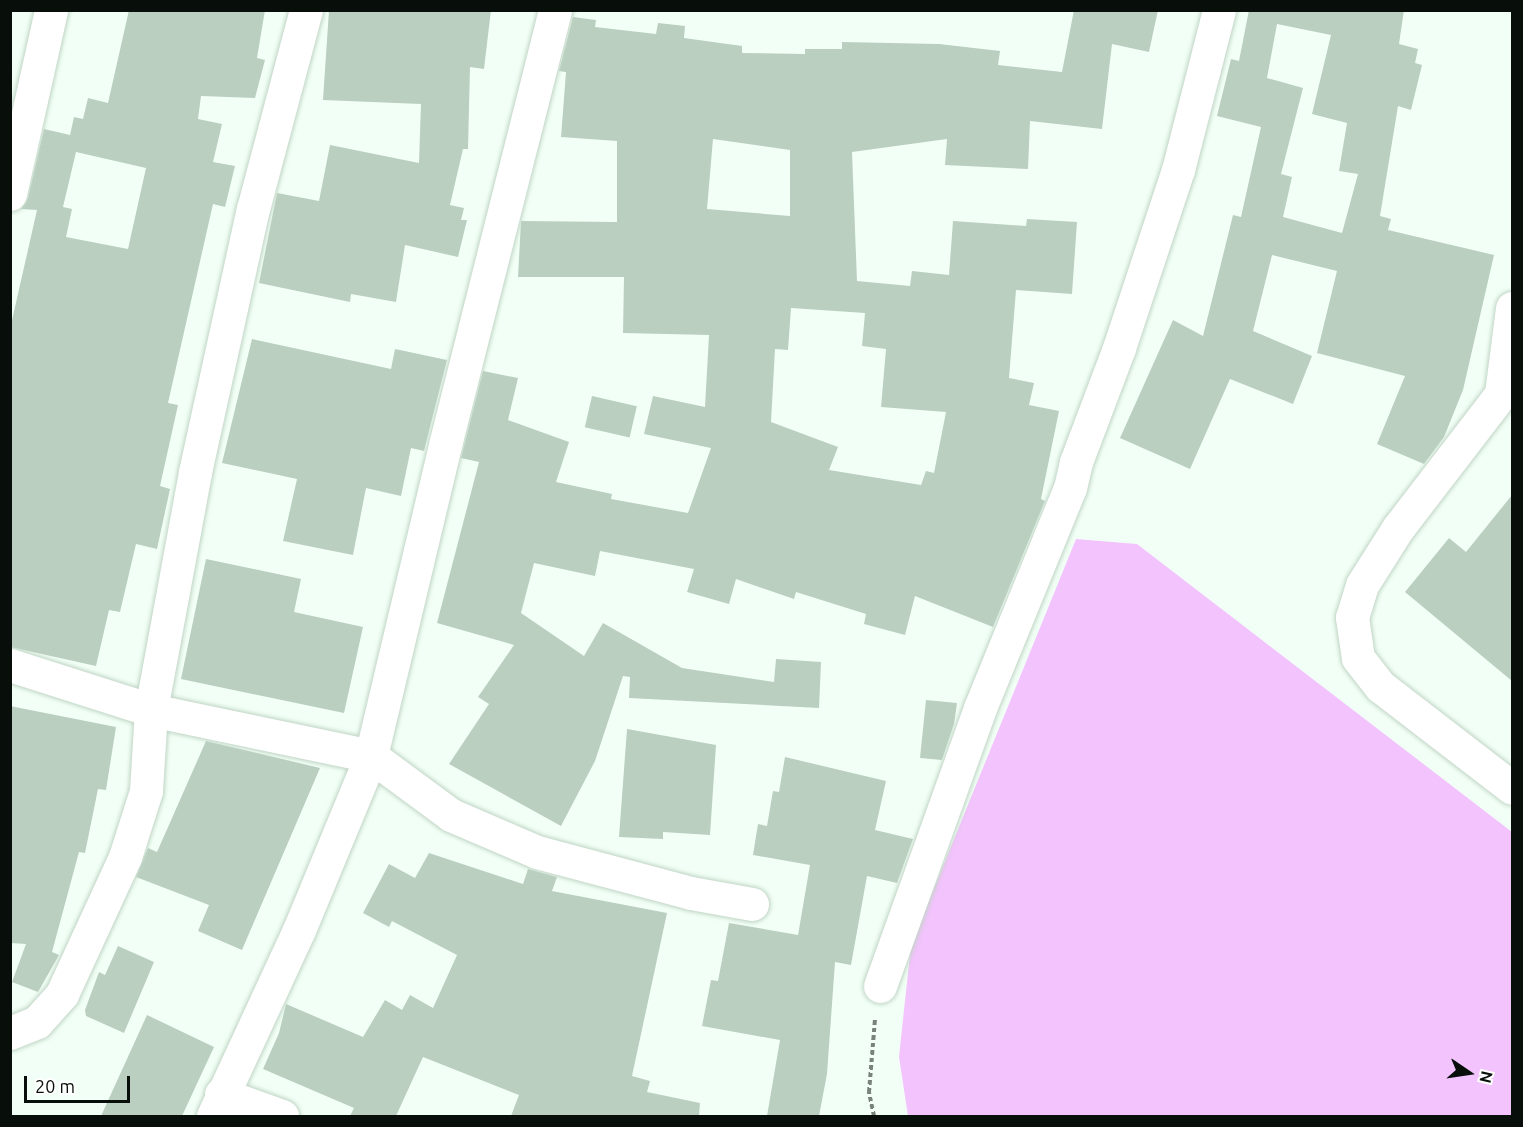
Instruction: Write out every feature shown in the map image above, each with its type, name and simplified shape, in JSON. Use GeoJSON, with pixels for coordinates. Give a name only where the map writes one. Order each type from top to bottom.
{"type":"FeatureCollection","features":[{"type":"Feature","properties":{"kind":"street"},"geometry":{"type":"LineString","coordinates":[[10,194],[51,10]]}},
{"type":"Feature","properties":{"kind":"street"},"geometry":{"type":"LineString","coordinates":[[10,1033],[37,1022],[62,994],[92,936],[125,857],[146,791],[152,710],[195,472],[253,209],[306,10]]}},
{"type":"Feature","properties":{"kind":"street"},"geometry":{"type":"LineString","coordinates":[[282,1116],[217,1105],[299,930],[371,756],[446,441],[555,10]]}},
{"type":"Feature","properties":{"kind":"street"},"geometry":{"type":"LineString","coordinates":[[880,986],[980,708],[1070,488],[1076,462],[1119,348],[1178,170],[1219,10]]}},
{"type":"Feature","properties":{"kind":"street"},"geometry":{"type":"LineString","coordinates":[[1512,308],[1501,394],[1398,528],[1362,585],[1352,616],[1358,658],[1381,687],[1512,788]]}},
{"type":"Feature","properties":{"kind":"street"},"geometry":{"type":"LineString","coordinates":[[10,665],[152,710],[371,756],[450,815],[537,852],[690,893],[752,904]]}},
{"type":"Feature","properties":{"kind":"path"},"geometry":{"type":"LineString","coordinates":[[874,1116],[869,1092],[880,986]]}},
{"type":"Feature","properties":{"kind":"shaded area"},"geometry":{"type":"Polygon","coordinates":[[[1076,539],[1137,544],[1512,832],[1512,1116],[908,1116],[899,1057],[911,945],[1076,539]]]}},
{"type":"Feature","properties":{"kind":"building"},"geometry":{"type":"Polygon","coordinates":[[[129,10],[265,10],[257,58],[265,60],[255,98],[201,96],[198,119],[222,124],[213,162],[235,166],[225,207],[213,204],[168,403],[178,405],[160,486],[170,489],[157,549],[136,544],[120,612],[109,610],[96,666],[10,647],[10,329],[37,210],[21,209],[28,198],[44,129],[70,135],[74,117],[83,119],[88,98],[108,103],[129,10]],[[76,152],[63,207],[72,209],[66,237],[128,249],[146,168],[76,152]]]}},
{"type":"Feature","properties":{"kind":"building"},"geometry":{"type":"Polygon","coordinates":[[[329,10],[491,10],[484,69],[470,67],[468,149],[463,149],[450,205],[464,208],[461,220],[467,220],[458,257],[405,245],[396,302],[351,294],[350,302],[259,283],[277,193],[319,201],[330,145],[419,163],[421,104],[323,100],[329,10]]]}},
{"type":"Feature","properties":{"kind":"building"},"geometry":{"type":"Polygon","coordinates":[[[1074,10],[1158,10],[1149,52],[1112,44],[1102,129],[1030,121],[1028,169],[945,165],[947,139],[852,152],[857,281],[910,286],[912,271],[949,275],[953,221],[1026,226],[1027,219],[1077,222],[1072,294],[1016,290],[1009,378],[1034,383],[1029,405],[1059,411],[1041,499],[1045,501],[993,627],[915,596],[905,635],[864,624],[866,614],[796,592],[794,599],[736,579],[729,604],[687,592],[694,569],[600,551],[595,576],[534,563],[521,613],[584,656],[603,623],[682,668],[774,682],[776,659],[821,662],[819,708],[629,698],[630,677],[623,676],[595,761],[561,826],[449,764],[489,704],[478,697],[514,645],[437,623],[479,462],[461,458],[483,371],[518,378],[508,420],[569,442],[556,482],[612,494],[611,499],[688,513],[711,448],[644,434],[653,396],[705,407],[709,335],[623,333],[624,277],[518,277],[521,221],[617,222],[617,141],[561,137],[566,72],[559,71],[573,17],[596,20],[595,27],[656,34],[658,23],[685,26],[684,38],[742,46],[742,53],[805,54],[805,49],[842,49],[842,42],[939,44],[1000,51],[998,65],[1062,72],[1074,10]],[[713,139],[707,209],[790,216],[790,150],[713,139]],[[791,308],[788,350],[775,349],[771,422],[838,447],[829,470],[921,485],[926,471],[934,473],[946,412],[881,407],[886,349],[862,346],[865,313],[791,308]]]}},
{"type":"Feature","properties":{"kind":"building"},"geometry":{"type":"Polygon","coordinates":[[[1249,10],[1404,10],[1399,44],[1418,49],[1415,63],[1422,65],[1411,110],[1398,106],[1380,216],[1391,219],[1388,230],[1494,255],[1463,390],[1444,437],[1424,464],[1377,444],[1405,376],[1317,353],[1337,271],[1272,255],[1253,331],[1312,356],[1293,404],[1230,379],[1190,469],[1120,438],[1173,320],[1203,336],[1233,215],[1241,217],[1261,127],[1217,116],[1231,59],[1239,61],[1249,10]],[[1277,24],[1267,78],[1303,88],[1281,174],[1292,177],[1283,217],[1342,233],[1358,174],[1339,171],[1347,123],[1312,114],[1331,35],[1277,24]]]}},
{"type":"Feature","properties":{"kind":"building"},"geometry":{"type":"Polygon","coordinates":[[[252,339],[391,369],[395,349],[447,360],[424,451],[411,448],[401,496],[366,488],[353,555],[283,541],[297,479],[222,463],[252,339]]]}},
{"type":"Feature","properties":{"kind":"building"},"geometry":{"type":"Polygon","coordinates":[[[592,396],[637,406],[630,438],[585,427],[592,396]]]}},
{"type":"Feature","properties":{"kind":"building"},"geometry":{"type":"Polygon","coordinates":[[[1512,495],[1512,681],[1405,592],[1449,538],[1466,552],[1512,495]]]}},
{"type":"Feature","properties":{"kind":"building"},"geometry":{"type":"Polygon","coordinates":[[[206,559],[301,579],[294,612],[363,627],[344,713],[181,679],[206,559]]]}},
{"type":"Feature","properties":{"kind":"building"},"geometry":{"type":"Polygon","coordinates":[[[926,700],[957,703],[954,724],[942,760],[920,758],[926,700]]]}},
{"type":"Feature","properties":{"kind":"building"},"geometry":{"type":"Polygon","coordinates":[[[10,706],[116,727],[106,790],[98,789],[85,853],[79,852],[52,952],[59,955],[38,992],[12,982],[26,944],[10,943],[10,706]]]}},
{"type":"Feature","properties":{"kind":"building"},"geometry":{"type":"Polygon","coordinates":[[[627,729],[716,745],[710,835],[663,832],[663,839],[619,837],[627,729]]]}},
{"type":"Feature","properties":{"kind":"building"},"geometry":{"type":"Polygon","coordinates":[[[206,741],[320,768],[242,950],[198,931],[209,905],[136,877],[148,848],[157,852],[206,741]]]}},
{"type":"Feature","properties":{"kind":"building"},"geometry":{"type":"Polygon","coordinates":[[[785,757],[886,781],[875,830],[913,839],[897,883],[867,876],[851,965],[835,962],[827,1074],[819,1116],[767,1116],[780,1040],[702,1026],[711,980],[718,981],[729,923],[798,935],[810,865],[753,855],[758,824],[767,826],[773,791],[779,792],[785,757]]]}},
{"type":"Feature","properties":{"kind":"building"},"geometry":{"type":"Polygon","coordinates":[[[429,853],[523,884],[528,869],[557,877],[552,891],[667,913],[632,1076],[650,1081],[647,1092],[700,1103],[699,1116],[511,1116],[519,1095],[423,1057],[396,1116],[350,1116],[354,1108],[263,1069],[279,1033],[286,1004],[363,1037],[385,1000],[402,1010],[410,995],[433,1008],[457,955],[392,921],[389,927],[363,913],[389,864],[415,878],[429,853]]]}},
{"type":"Feature","properties":{"kind":"building"},"geometry":{"type":"Polygon","coordinates":[[[118,946],[154,962],[124,1033],[86,1016],[85,1010],[99,972],[105,975],[118,946]]]}},
{"type":"Feature","properties":{"kind":"building"},"geometry":{"type":"Polygon","coordinates":[[[147,1015],[214,1047],[182,1116],[101,1116],[147,1015]]]}}]}
